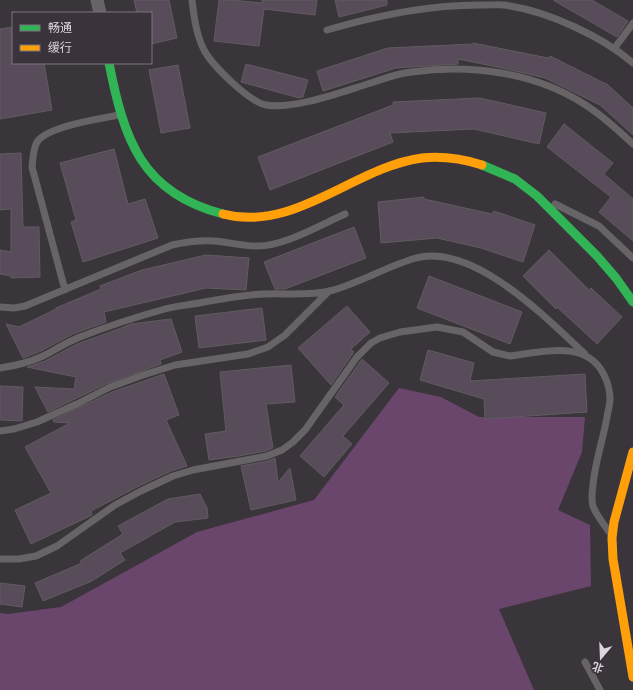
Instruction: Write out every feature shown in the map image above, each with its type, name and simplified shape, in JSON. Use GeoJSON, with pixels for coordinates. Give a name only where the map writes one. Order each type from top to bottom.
{"type":"FeatureCollection","features":[{"type":"Feature","properties":{"kind":"street"},"geometry":{"type":"LineString","coordinates":[[97,0],[100,12]]}},
{"type":"Feature","properties":{"kind":"street"},"geometry":{"type":"LineString","coordinates":[[110,64],[121,114],[129,138],[138,155],[152,174],[163,185],[178,197],[192,204],[209,211],[225,215],[251,218],[281,213],[304,205],[378,171],[403,163],[439,157],[461,160],[516,179],[536,195],[604,263],[622,285],[633,302]]}},
{"type":"Feature","properties":{"kind":"street"},"geometry":{"type":"LineString","coordinates":[[633,452],[614,522],[612,538],[613,559],[633,677]]}},
{"type":"Feature","properties":{"kind":"lane"},"geometry":{"type":"LineString","coordinates":[[192,0],[196,29],[204,50],[215,65],[233,83],[250,98],[264,105],[291,105],[328,96],[389,77],[412,72],[462,70],[499,72],[522,77],[568,94],[610,122],[633,144]]}},
{"type":"Feature","properties":{"kind":"lane"},"geometry":{"type":"LineString","coordinates":[[327,30],[361,20],[434,7],[470,4],[510,5],[543,14],[588,33],[614,48],[633,63]]}},
{"type":"Feature","properties":{"kind":"lane"},"geometry":{"type":"LineString","coordinates":[[614,48],[633,23]]}},
{"type":"Feature","properties":{"kind":"lane"},"geometry":{"type":"LineString","coordinates":[[65,290],[32,167],[33,155],[37,142],[49,133],[61,128],[121,114]]}},
{"type":"Feature","properties":{"kind":"lane"},"geometry":{"type":"LineString","coordinates":[[536,195],[598,226],[633,258]]}},
{"type":"Feature","properties":{"kind":"lane"},"geometry":{"type":"LineString","coordinates":[[0,307],[14,308],[25,306],[172,245],[197,240],[257,247],[276,243],[299,235],[345,214]]}},
{"type":"Feature","properties":{"kind":"lane"},"geometry":{"type":"LineString","coordinates":[[0,368],[35,359],[85,335],[120,322],[167,309],[229,298],[263,294],[329,291],[355,283],[417,258],[433,256],[456,260],[469,264],[489,275],[509,289],[534,308],[601,369],[609,385],[610,399],[594,469],[592,498],[593,506],[612,538]]}},
{"type":"Feature","properties":{"kind":"lane"},"geometry":{"type":"LineString","coordinates":[[0,431],[14,429],[36,422],[77,404],[110,387],[143,375],[175,365],[248,354],[268,346],[285,335],[329,291]]}},
{"type":"Feature","properties":{"kind":"lane"},"geometry":{"type":"LineString","coordinates":[[0,559],[19,560],[36,556],[57,546],[116,505],[173,476],[193,470],[267,456],[282,450],[305,430],[357,357],[371,343],[380,338],[400,332],[437,327],[463,332],[493,352],[502,355],[510,356],[562,350],[578,353],[596,363]]}},
{"type":"Feature","properties":{"kind":"lane"},"geometry":{"type":"LineString","coordinates":[[586,662],[600,690]]}},
{"type":"Feature","properties":{"kind":"shaded area"},"geometry":{"type":"Polygon","coordinates":[[[399,388],[441,397],[479,417],[585,417],[582,452],[558,510],[590,525],[591,586],[499,609],[534,690],[0,690],[0,613],[8,614],[61,607],[197,532],[314,500],[399,388]]]}},
{"type":"Feature","properties":{"kind":"building"},"geometry":{"type":"Polygon","coordinates":[[[134,0],[169,0],[177,38],[152,44],[152,12],[137,12],[134,0]]]}},
{"type":"Feature","properties":{"kind":"building"},"geometry":{"type":"Polygon","coordinates":[[[219,0],[262,3],[262,0],[317,0],[315,15],[264,9],[259,46],[214,41],[219,0]]]}},
{"type":"Feature","properties":{"kind":"building"},"geometry":{"type":"Polygon","coordinates":[[[335,0],[387,0],[387,5],[339,17],[335,0]]]}},
{"type":"Feature","properties":{"kind":"building"},"geometry":{"type":"Polygon","coordinates":[[[553,0],[592,0],[628,21],[617,37],[553,0]]]}},
{"type":"Feature","properties":{"kind":"building"},"geometry":{"type":"Polygon","coordinates":[[[12,27],[12,64],[44,64],[52,110],[0,119],[0,29],[12,27]]]}},
{"type":"Feature","properties":{"kind":"building"},"geometry":{"type":"Polygon","coordinates":[[[473,43],[548,58],[550,56],[608,85],[633,108],[633,135],[600,105],[545,78],[458,59],[458,64],[396,68],[323,91],[317,71],[388,48],[473,43]]]}},
{"type":"Feature","properties":{"kind":"building"},"geometry":{"type":"Polygon","coordinates":[[[246,64],[308,80],[303,97],[299,98],[241,82],[246,64]]]}},
{"type":"Feature","properties":{"kind":"building"},"geometry":{"type":"Polygon","coordinates":[[[178,65],[190,128],[161,133],[149,70],[178,65]]]}},
{"type":"Feature","properties":{"kind":"building"},"geometry":{"type":"Polygon","coordinates":[[[480,98],[546,113],[539,144],[474,129],[390,133],[393,142],[270,190],[258,157],[393,105],[393,102],[480,98]]]}},
{"type":"Feature","properties":{"kind":"building"},"geometry":{"type":"Polygon","coordinates":[[[564,124],[613,163],[604,174],[633,199],[633,241],[599,212],[611,197],[547,147],[564,124]]]}},
{"type":"Feature","properties":{"kind":"building"},"geometry":{"type":"Polygon","coordinates":[[[114,149],[128,204],[145,199],[158,238],[83,262],[71,222],[76,220],[60,163],[114,149]]]}},
{"type":"Feature","properties":{"kind":"building"},"geometry":{"type":"Polygon","coordinates":[[[21,153],[23,227],[39,227],[40,277],[11,278],[11,276],[0,274],[0,250],[11,252],[11,209],[0,210],[0,154],[21,153]]]}},
{"type":"Feature","properties":{"kind":"building"},"geometry":{"type":"Polygon","coordinates":[[[424,197],[424,199],[492,214],[494,211],[535,225],[523,262],[481,248],[437,238],[381,243],[378,202],[424,197]]]}},
{"type":"Feature","properties":{"kind":"building"},"geometry":{"type":"Polygon","coordinates":[[[354,227],[366,258],[285,289],[275,289],[264,262],[354,227]]]}},
{"type":"Feature","properties":{"kind":"building"},"geometry":{"type":"Polygon","coordinates":[[[549,250],[589,290],[591,288],[622,317],[597,344],[557,307],[556,309],[523,276],[549,250]]]}},
{"type":"Feature","properties":{"kind":"building"},"geometry":{"type":"Polygon","coordinates":[[[206,255],[249,258],[246,290],[206,288],[104,312],[106,322],[73,334],[41,351],[23,358],[6,324],[19,327],[56,308],[101,289],[100,286],[142,270],[206,255]]]}},
{"type":"Feature","properties":{"kind":"building"},"geometry":{"type":"Polygon","coordinates":[[[429,276],[522,312],[510,344],[417,308],[429,276]]]}},
{"type":"Feature","properties":{"kind":"building"},"geometry":{"type":"Polygon","coordinates":[[[347,306],[370,332],[351,349],[354,352],[331,385],[298,348],[347,306]]]}},
{"type":"Feature","properties":{"kind":"building"},"geometry":{"type":"Polygon","coordinates":[[[262,308],[266,340],[199,348],[195,316],[262,308]]]}},
{"type":"Feature","properties":{"kind":"building"},"geometry":{"type":"Polygon","coordinates":[[[171,319],[182,352],[160,360],[161,364],[108,383],[48,412],[35,387],[74,389],[76,377],[27,367],[45,361],[77,344],[131,324],[171,319]]]}},
{"type":"Feature","properties":{"kind":"building"},"geometry":{"type":"Polygon","coordinates":[[[428,350],[474,363],[470,381],[585,374],[587,412],[485,419],[484,399],[420,380],[428,350]]]}},
{"type":"Feature","properties":{"kind":"building"},"geometry":{"type":"Polygon","coordinates":[[[362,359],[389,383],[343,436],[352,444],[324,477],[300,456],[344,405],[335,397],[362,359]]]}},
{"type":"Feature","properties":{"kind":"building"},"geometry":{"type":"Polygon","coordinates":[[[291,365],[295,402],[266,404],[273,448],[266,451],[209,460],[205,434],[226,431],[220,372],[291,365]]]}},
{"type":"Feature","properties":{"kind":"building"},"geometry":{"type":"Polygon","coordinates":[[[164,374],[179,415],[166,420],[187,466],[171,471],[139,486],[91,511],[92,515],[31,544],[15,510],[51,493],[25,447],[70,423],[54,422],[53,420],[112,392],[164,374]]]}},
{"type":"Feature","properties":{"kind":"building"},"geometry":{"type":"Polygon","coordinates":[[[0,386],[23,387],[22,421],[0,420],[0,386]]]}},
{"type":"Feature","properties":{"kind":"building"},"geometry":{"type":"Polygon","coordinates":[[[275,458],[278,482],[290,468],[296,500],[251,510],[241,466],[268,461],[275,458]]]}},
{"type":"Feature","properties":{"kind":"building"},"geometry":{"type":"Polygon","coordinates":[[[200,494],[207,508],[208,518],[175,522],[120,553],[125,560],[92,581],[43,601],[35,583],[82,563],[80,561],[123,534],[118,526],[168,499],[200,494]]]}},
{"type":"Feature","properties":{"kind":"building"},"geometry":{"type":"Polygon","coordinates":[[[0,583],[25,586],[22,607],[0,604],[0,583]]]}},
{"type":"Feature","properties":{"kind":"traffic: fast"},"geometry":{"type":"LineString","coordinates":[[109,64],[122,116],[130,139],[141,159],[155,177],[173,192],[195,205],[223,214]]}},
{"type":"Feature","properties":{"kind":"traffic: fast"},"geometry":{"type":"LineString","coordinates":[[482,165],[515,179],[537,196],[597,256],[616,278],[633,302]]}},
{"type":"Feature","properties":{"kind":"traffic: slow"},"geometry":{"type":"LineString","coordinates":[[223,214],[249,217],[275,215],[300,207],[372,173],[397,164],[422,158],[452,158],[482,165]]}},
{"type":"Feature","properties":{"kind":"traffic: slow"},"geometry":{"type":"LineString","coordinates":[[633,452],[614,522],[612,538],[613,559],[633,677]]}}]}
